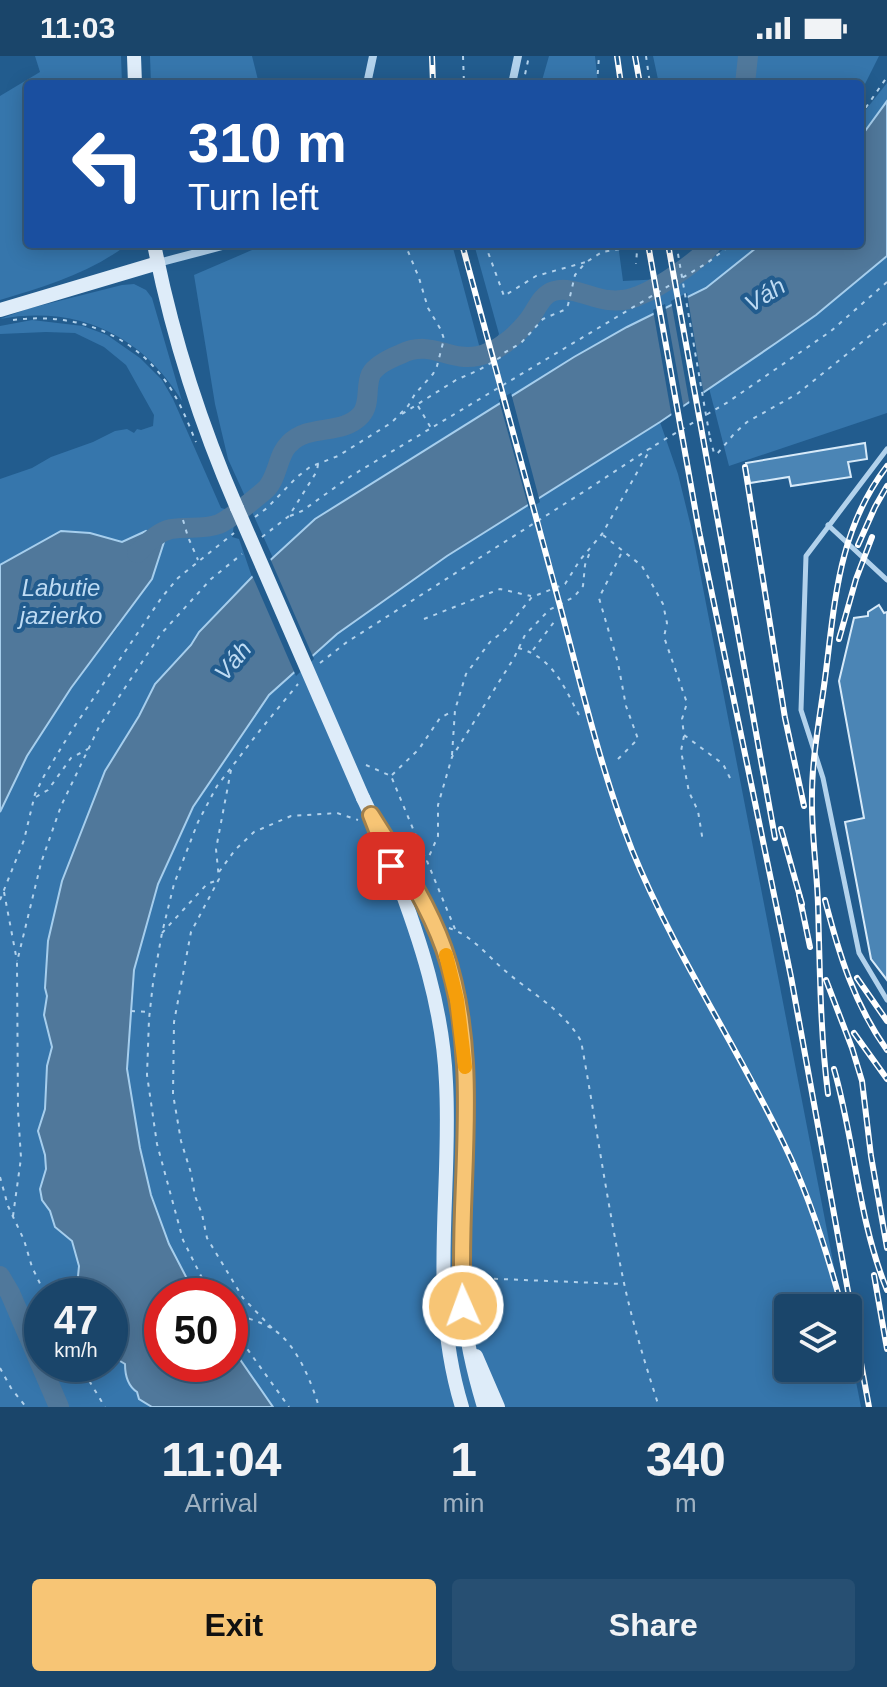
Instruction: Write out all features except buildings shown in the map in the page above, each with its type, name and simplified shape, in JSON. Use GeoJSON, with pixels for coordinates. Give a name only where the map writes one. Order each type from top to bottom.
{"type":"FeatureCollection","features":[{"type":"Feature","properties":{"kind":"main road"},"geometry":{"type":"LineString","coordinates":[[134,56],[135,80]]}},
{"type":"Feature","properties":{"kind":"main road"},"geometry":{"type":"LineString","coordinates":[[155,248],[175,333],[207,435],[363,798],[366,818],[412,917],[433,987],[446,1080],[443,1305],[451,1365],[462,1407]]}},
{"type":"Feature","properties":{"kind":"main road"},"geometry":{"type":"LineString","coordinates":[[0,310],[158,263]]}},
{"type":"Feature","properties":{"kind":"main road"},"geometry":{"type":"LineString","coordinates":[[366,818],[410,878],[443,947],[457,1000],[466,1076],[467,1118],[462,1278],[467,1337],[484,1407]]}},
{"type":"Feature","properties":{"kind":"main road"},"geometry":{"type":"LineString","coordinates":[[467,1337],[498,1407]]}},
{"type":"Feature","properties":{"kind":"street"},"geometry":{"type":"LineString","coordinates":[[368,80],[373,56]]}},
{"type":"Feature","properties":{"kind":"street"},"geometry":{"type":"LineString","coordinates":[[513,80],[518,56]]}},
{"type":"Feature","properties":{"kind":"street"},"geometry":{"type":"LineString","coordinates":[[158,263],[215,248]]}},
{"type":"Feature","properties":{"kind":"lane"},"geometry":{"type":"LineString","coordinates":[[887,449],[806,556],[801,710],[823,778],[859,953],[887,1000]]}},
{"type":"Feature","properties":{"kind":"lane"},"geometry":{"type":"LineString","coordinates":[[828,525],[887,580]]}},
{"type":"Feature","properties":{"kind":"path"},"geometry":{"type":"LineString","coordinates":[[463,56],[464,80]]}},
{"type":"Feature","properties":{"kind":"path"},"geometry":{"type":"LineString","coordinates":[[524,80],[529,56]]}},
{"type":"Feature","properties":{"kind":"path"},"geometry":{"type":"LineString","coordinates":[[597,80],[599,56]]}},
{"type":"Feature","properties":{"kind":"path"},"geometry":{"type":"LineString","coordinates":[[646,56],[649,80]]}},
{"type":"Feature","properties":{"kind":"path"},"geometry":{"type":"LineString","coordinates":[[864,110],[887,77]]}},
{"type":"Feature","properties":{"kind":"path"},"geometry":{"type":"LineString","coordinates":[[401,415],[433,374],[444,339],[428,308],[407,248]]}},
{"type":"Feature","properties":{"kind":"path"},"geometry":{"type":"LineString","coordinates":[[486,248],[504,296],[536,276],[621,248]]}},
{"type":"Feature","properties":{"kind":"path"},"geometry":{"type":"LineString","coordinates":[[636,248],[636,264]]}},
{"type":"Feature","properties":{"kind":"path"},"geometry":{"type":"LineString","coordinates":[[677,248],[714,453],[717,454],[747,422],[797,394],[887,322]]}},
{"type":"Feature","properties":{"kind":"path"},"geometry":{"type":"LineString","coordinates":[[256,543],[289,516],[302,511],[351,476],[707,263],[727,248]]}},
{"type":"Feature","properties":{"kind":"path"},"geometry":{"type":"LineString","coordinates":[[256,517],[297,477],[338,456],[456,380],[501,357],[521,343],[543,319],[564,310],[575,275],[586,262]]}},
{"type":"Feature","properties":{"kind":"path"},"geometry":{"type":"LineString","coordinates":[[316,667],[347,642],[766,377],[831,331],[887,282]]}},
{"type":"Feature","properties":{"kind":"path"},"geometry":{"type":"LineString","coordinates":[[13,320],[44,318],[79,322],[123,341],[146,360],[169,387],[182,408],[200,451]]}},
{"type":"Feature","properties":{"kind":"path"},"geometry":{"type":"LineString","coordinates":[[418,405],[432,429]]}},
{"type":"Feature","properties":{"kind":"path"},"geometry":{"type":"LineString","coordinates":[[427,861],[438,836],[438,805],[452,757],[455,710],[466,674],[490,642],[505,630],[532,597],[565,584],[602,534],[652,447]]}},
{"type":"Feature","properties":{"kind":"path"},"geometry":{"type":"LineString","coordinates":[[289,516],[317,471],[318,464]]}},
{"type":"Feature","properties":{"kind":"path"},"geometry":{"type":"LineString","coordinates":[[183,520],[198,560]]}},
{"type":"Feature","properties":{"kind":"path"},"geometry":{"type":"LineString","coordinates":[[0,900],[24,840],[35,797],[55,756],[121,656],[178,578],[233,534]]}},
{"type":"Feature","properties":{"kind":"path"},"geometry":{"type":"LineString","coordinates":[[602,534],[642,566],[663,604],[667,623],[664,637],[687,703],[682,719],[684,735],[681,751],[689,792],[698,811],[703,842]]}},
{"type":"Feature","properties":{"kind":"path"},"geometry":{"type":"LineString","coordinates":[[452,757],[525,635],[549,610],[574,597],[583,586],[585,565],[591,549]]}},
{"type":"Feature","properties":{"kind":"path"},"geometry":{"type":"LineString","coordinates":[[618,759],[638,739],[626,706],[618,663],[599,598],[623,551]]}},
{"type":"Feature","properties":{"kind":"path"},"geometry":{"type":"LineString","coordinates":[[17,962],[41,863],[61,806],[99,727],[160,635],[211,579],[245,552]]}},
{"type":"Feature","properties":{"kind":"path"},"geometry":{"type":"LineString","coordinates":[[424,619],[500,589],[532,597]]}},
{"type":"Feature","properties":{"kind":"path"},"geometry":{"type":"LineString","coordinates":[[532,651],[554,622]]}},
{"type":"Feature","properties":{"kind":"path"},"geometry":{"type":"LineString","coordinates":[[518,648],[532,651],[554,669],[579,715]]}},
{"type":"Feature","properties":{"kind":"path"},"geometry":{"type":"LineString","coordinates":[[202,1278],[174,1215],[157,1144],[147,1075],[150,1012],[162,933],[174,884],[198,822],[217,786],[275,711],[306,677]]}},
{"type":"Feature","properties":{"kind":"path"},"geometry":{"type":"LineString","coordinates":[[391,776],[419,749],[440,718],[455,710]]}},
{"type":"Feature","properties":{"kind":"path"},"geometry":{"type":"LineString","coordinates":[[684,735],[723,764],[731,780]]}},
{"type":"Feature","properties":{"kind":"path"},"geometry":{"type":"LineString","coordinates":[[35,797],[48,790],[71,758],[88,749]]}},
{"type":"Feature","properties":{"kind":"path"},"geometry":{"type":"LineString","coordinates":[[366,765],[391,776],[455,930]]}},
{"type":"Feature","properties":{"kind":"path"},"geometry":{"type":"LineString","coordinates":[[231,768],[216,849],[219,879],[191,932],[174,1022],[173,1094],[181,1141],[207,1238],[243,1298],[288,1344],[307,1371],[319,1407]]}},
{"type":"Feature","properties":{"kind":"path"},"geometry":{"type":"LineString","coordinates":[[219,873],[235,850],[254,832],[291,816],[337,813],[366,818]]}},
{"type":"Feature","properties":{"kind":"path"},"geometry":{"type":"LineString","coordinates":[[162,933],[207,884],[219,879]]}},
{"type":"Feature","properties":{"kind":"path"},"geometry":{"type":"LineString","coordinates":[[3,891],[17,962],[21,1158],[13,1216]]}},
{"type":"Feature","properties":{"kind":"path"},"geometry":{"type":"LineString","coordinates":[[446,927],[475,942],[558,1013],[574,1028],[581,1041],[624,1284],[659,1407]]}},
{"type":"Feature","properties":{"kind":"path"},"geometry":{"type":"LineString","coordinates":[[131,1011],[150,1012]]}},
{"type":"Feature","properties":{"kind":"path"},"geometry":{"type":"LineString","coordinates":[[0,1177],[39,1278]]}},
{"type":"Feature","properties":{"kind":"path"},"geometry":{"type":"LineString","coordinates":[[462,1278],[624,1284]]}},
{"type":"Feature","properties":{"kind":"path"},"geometry":{"type":"LineString","coordinates":[[248,1319],[272,1328]]}},
{"type":"Feature","properties":{"kind":"path"},"geometry":{"type":"LineString","coordinates":[[248,1350],[289,1407]]}},
{"type":"Feature","properties":{"kind":"path"},"geometry":{"type":"LineString","coordinates":[[0,1368],[26,1407]]}},
{"type":"Feature","properties":{"kind":"path"},"geometry":{"type":"LineString","coordinates":[[90,1382],[105,1407]]}},
{"type":"Feature","properties":{"kind":"shaded area"},"geometry":{"type":"Polygon","coordinates":[[[35,56],[121,56],[122,80],[27,80],[40,72],[35,56]]]}},
{"type":"Feature","properties":{"kind":"shaded area"},"geometry":{"type":"Polygon","coordinates":[[[150,56],[252,56],[258,80],[151,80],[150,56]]]}},
{"type":"Feature","properties":{"kind":"shaded area"},"geometry":{"type":"Polygon","coordinates":[[[549,56],[595,56],[598,80],[542,80],[549,56]]]}},
{"type":"Feature","properties":{"kind":"shaded area"},"geometry":{"type":"Polygon","coordinates":[[[653,56],[879,56],[864,86],[864,80],[658,80],[653,56]]]}},
{"type":"Feature","properties":{"kind":"shaded area"},"geometry":{"type":"Polygon","coordinates":[[[24,82],[24,248],[122,248],[80,272],[0,300],[0,96],[24,82]]]}},
{"type":"Feature","properties":{"kind":"shaded area"},"geometry":{"type":"Polygon","coordinates":[[[887,83],[887,101],[864,132],[864,112],[887,83]]]}},
{"type":"Feature","properties":{"kind":"shaded area"},"geometry":{"type":"Polygon","coordinates":[[[257,248],[453,248],[483,360],[499,334],[475,248],[619,248],[623,281],[683,278],[725,248],[756,248],[706,288],[574,357],[315,519],[273,558],[228,459],[215,404],[194,275],[257,248]]]}},
{"type":"Feature","properties":{"kind":"shaded area"},"geometry":{"type":"Polygon","coordinates":[[[887,256],[887,413],[729,466],[709,388],[816,315],[887,256]]]}},
{"type":"Feature","properties":{"kind":"shaded area"},"geometry":{"type":"Polygon","coordinates":[[[134,284],[146,290],[152,298],[182,401],[147,358],[127,342],[104,330],[55,316],[0,319],[27,309],[134,284]]]}},
{"type":"Feature","properties":{"kind":"shaded area"},"geometry":{"type":"Polygon","coordinates":[[[32,320],[83,326],[107,335],[140,358],[162,380],[173,399],[221,508],[225,509],[225,517],[234,525],[232,537],[239,539],[252,577],[155,684],[139,716],[48,941],[44,1015],[52,1047],[47,1066],[45,1109],[38,1131],[46,1169],[40,1190],[55,1227],[72,1240],[79,1266],[78,1278],[24,1278],[24,1382],[128,1382],[128,1372],[139,1399],[152,1407],[0,1407],[0,812],[27,756],[71,688],[118,627],[122,542],[90,533],[13,557],[0,565],[0,479],[115,431],[127,429],[134,433],[137,429],[153,426],[154,415],[126,365],[104,347],[75,333],[0,334],[0,326],[32,320]]]}},
{"type":"Feature","properties":{"kind":"shaded area"},"geometry":{"type":"Polygon","coordinates":[[[660,422],[678,474],[692,531],[839,1294],[774,1294],[774,1382],[856,1382],[861,1407],[273,1407],[248,1371],[248,1278],[187,1278],[169,1244],[151,1195],[127,1069],[134,970],[158,884],[193,807],[269,695],[336,634],[447,556],[660,422]]]}},
{"type":"Feature","properties":{"kind":"water","name":"Váh"},"geometry":{"type":"Polygon","coordinates":[[[887,101],[887,256],[816,315],[776,343],[660,422],[447,556],[337,634],[269,695],[193,807],[158,884],[134,970],[127,1069],[140,1148],[151,1195],[169,1244],[187,1278],[144,1278],[144,1382],[248,1382],[248,1371],[273,1407],[152,1407],[139,1399],[128,1380],[128,1278],[78,1278],[79,1266],[72,1241],[55,1227],[50,1211],[42,1200],[40,1189],[46,1169],[38,1131],[45,1109],[47,1066],[52,1047],[44,1015],[48,941],[62,881],[105,771],[155,684],[252,577],[315,519],[574,357],[706,288],[756,248],[864,248],[864,133],[887,101]]]}},
{"type":"Feature","properties":{"kind":"water","name":"Labutie jazierko"},"geometry":{"type":"Polygon","coordinates":[[[61,531],[90,533],[122,542],[146,531],[164,542],[152,579],[71,688],[27,756],[0,812],[0,565],[61,531]]]}},
{"type":"Feature","properties":{"kind":"pier"},"geometry":{"type":"Polygon","coordinates":[[[687,293],[704,396],[690,406],[671,301],[687,293]]]}},
{"type":"Feature","properties":{"kind":"pier"},"geometry":{"type":"Polygon","coordinates":[[[665,304],[684,410],[672,418],[653,310],[665,304]]]}},
{"type":"Feature","properties":{"kind":"pier"},"geometry":{"type":"Polygon","coordinates":[[[511,393],[540,502],[529,509],[499,400],[511,393]]]}},
{"type":"Feature","properties":{"kind":"pier"},"geometry":{"type":"Polygon","coordinates":[[[269,556],[314,659],[296,676],[251,573],[269,556]]]}},
{"type":"Feature","properties":{"kind":"waterway"},"geometry":{"type":"LineString","coordinates":[[745,80],[748,56]]}},
{"type":"Feature","properties":{"kind":"waterway"},"geometry":{"type":"LineString","coordinates":[[137,553],[166,531],[213,526],[242,509],[269,486],[289,444],[306,434],[345,425],[361,415],[366,406],[371,374],[388,360],[422,349],[468,357],[485,354],[517,333],[549,293],[567,290],[608,300],[631,298],[657,287],[708,248]]}},
{"type":"Feature","properties":{"kind":"waterway"},"geometry":{"type":"LineString","coordinates":[[0,1276],[59,1407]]}},
{"type":"Feature","properties":{"kind":"railway"},"geometry":{"type":"LineString","coordinates":[[432,56],[433,80]]}},
{"type":"Feature","properties":{"kind":"railway"},"geometry":{"type":"LineString","coordinates":[[617,56],[620,80]]}},
{"type":"Feature","properties":{"kind":"railway"},"geometry":{"type":"LineString","coordinates":[[635,56],[639,80]]}},
{"type":"Feature","properties":{"kind":"railway"},"geometry":{"type":"LineString","coordinates":[[463,248],[593,729],[621,820],[667,926],[793,1164],[815,1218],[838,1293]]}},
{"type":"Feature","properties":{"kind":"railway"},"geometry":{"type":"LineString","coordinates":[[649,248],[699,531],[791,977],[869,1407]]}},
{"type":"Feature","properties":{"kind":"railway"},"geometry":{"type":"LineString","coordinates":[[669,248],[775,838]]}},
{"type":"Feature","properties":{"kind":"railway"},"geometry":{"type":"LineString","coordinates":[[828,1094],[812,823],[813,768],[840,571],[857,517],[887,466]]}},
{"type":"Feature","properties":{"kind":"railway"},"geometry":{"type":"LineString","coordinates":[[745,467],[785,718],[804,806]]}},
{"type":"Feature","properties":{"kind":"railway"},"geometry":{"type":"LineString","coordinates":[[858,545],[887,486]]}},
{"type":"Feature","properties":{"kind":"railway"},"geometry":{"type":"LineString","coordinates":[[839,639],[872,537]]}},
{"type":"Feature","properties":{"kind":"railway"},"geometry":{"type":"LineString","coordinates":[[781,829],[802,904]]}},
{"type":"Feature","properties":{"kind":"railway"},"geometry":{"type":"LineString","coordinates":[[799,894],[810,947]]}},
{"type":"Feature","properties":{"kind":"railway"},"geometry":{"type":"LineString","coordinates":[[825,900],[849,978],[865,1015],[887,1050]]}},
{"type":"Feature","properties":{"kind":"railway"},"geometry":{"type":"LineString","coordinates":[[857,978],[887,1021]]}},
{"type":"Feature","properties":{"kind":"railway"},"geometry":{"type":"LineString","coordinates":[[826,980],[862,1081],[887,1248]]}},
{"type":"Feature","properties":{"kind":"railway"},"geometry":{"type":"LineString","coordinates":[[854,1033],[887,1079]]}},
{"type":"Feature","properties":{"kind":"railway"},"geometry":{"type":"LineString","coordinates":[[834,1069],[869,1236],[887,1290]]}},
{"type":"Feature","properties":{"kind":"railway"},"geometry":{"type":"LineString","coordinates":[[874,1275],[887,1349]]}},
{"type":"Feature","properties":{"kind":"slow traffic"},"geometry":{"type":"LineString","coordinates":[[446,955],[457,1000],[465,1067]]}},
{"type":"Feature","properties":{"kind":"route"},"geometry":{"type":"LineString","coordinates":[[391,866],[371,815],[427,910],[443,947],[457,1000],[467,1105],[463,1306]]}}]}
